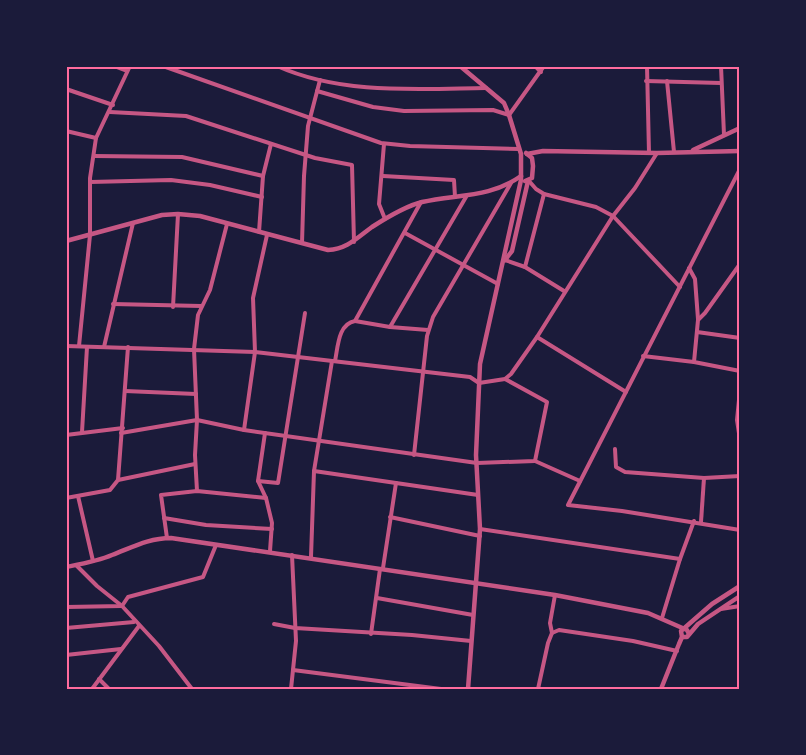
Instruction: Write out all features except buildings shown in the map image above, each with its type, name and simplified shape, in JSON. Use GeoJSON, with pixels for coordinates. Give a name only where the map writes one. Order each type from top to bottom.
{"type":"FeatureCollection","features":[{"type":"Feature","properties":{"kind":"street"},"geometry":{"type":"LineString","coordinates":[[114,66],[127,71]]}},
{"type":"Feature","properties":{"kind":"street"},"geometry":{"type":"LineString","coordinates":[[79,346],[90,235],[90,182],[96,138],[130,66]]}},
{"type":"Feature","properties":{"kind":"street"},"geometry":{"type":"LineString","coordinates":[[163,66],[384,143],[520,152],[529,156],[543,151],[648,153],[740,151]]}},
{"type":"Feature","properties":{"kind":"street"},"geometry":{"type":"LineString","coordinates":[[277,66],[320,80],[387,90],[488,88]]}},
{"type":"Feature","properties":{"kind":"street"},"geometry":{"type":"LineString","coordinates":[[460,66],[504,103],[510,115],[520,152],[521,178],[505,260],[480,364],[477,463],[480,536],[468,689]]}},
{"type":"Feature","properties":{"kind":"street"},"geometry":{"type":"LineString","coordinates":[[535,66],[541,72]]}},
{"type":"Feature","properties":{"kind":"street"},"geometry":{"type":"LineString","coordinates":[[510,115],[544,66]]}},
{"type":"Feature","properties":{"kind":"street"},"geometry":{"type":"LineString","coordinates":[[647,66],[645,81],[648,153]]}},
{"type":"Feature","properties":{"kind":"street"},"geometry":{"type":"LineString","coordinates":[[721,66],[724,135]]}},
{"type":"Feature","properties":{"kind":"street"},"geometry":{"type":"LineString","coordinates":[[302,244],[305,155],[310,119],[320,80]]}},
{"type":"Feature","properties":{"kind":"street"},"geometry":{"type":"LineString","coordinates":[[645,81],[721,83]]}},
{"type":"Feature","properties":{"kind":"street"},"geometry":{"type":"LineString","coordinates":[[667,81],[674,152]]}},
{"type":"Feature","properties":{"kind":"street"},"geometry":{"type":"LineString","coordinates":[[66,89],[113,105]]}},
{"type":"Feature","properties":{"kind":"street"},"geometry":{"type":"LineString","coordinates":[[317,91],[373,107],[404,111],[493,110],[510,115]]}},
{"type":"Feature","properties":{"kind":"street"},"geometry":{"type":"LineString","coordinates":[[110,112],[186,116],[305,155],[352,165],[352,235],[354,242]]}},
{"type":"Feature","properties":{"kind":"street"},"geometry":{"type":"LineString","coordinates":[[691,151],[740,128]]}},
{"type":"Feature","properties":{"kind":"street"},"geometry":{"type":"LineString","coordinates":[[66,131],[96,138]]}},
{"type":"Feature","properties":{"kind":"street"},"geometry":{"type":"LineString","coordinates":[[384,143],[379,204],[380,212],[385,219]]}},
{"type":"Feature","properties":{"kind":"street"},"geometry":{"type":"LineString","coordinates":[[259,233],[263,176],[272,144]]}},
{"type":"Feature","properties":{"kind":"street"},"geometry":{"type":"LineString","coordinates":[[66,346],[255,352],[470,378],[479,383],[505,379],[537,337],[564,291],[613,216],[636,188],[657,153]]}},
{"type":"Feature","properties":{"kind":"street"},"geometry":{"type":"LineString","coordinates":[[94,156],[182,157],[263,176]]}},
{"type":"Feature","properties":{"kind":"street"},"geometry":{"type":"LineString","coordinates":[[505,260],[512,251],[529,181],[533,175],[529,156]]}},
{"type":"Feature","properties":{"kind":"street"},"geometry":{"type":"LineString","coordinates":[[740,169],[568,505],[694,521],[740,530]]}},
{"type":"Feature","properties":{"kind":"street"},"geometry":{"type":"LineString","coordinates":[[383,176],[454,180],[455,198]]}},
{"type":"Feature","properties":{"kind":"street"},"geometry":{"type":"LineString","coordinates":[[66,241],[162,215],[178,213],[328,250],[337,249],[354,242],[385,219],[421,202],[466,197],[521,178],[529,181],[544,194],[596,207],[613,216],[680,287]]}},
{"type":"Feature","properties":{"kind":"street"},"geometry":{"type":"LineString","coordinates":[[90,182],[171,180],[210,185],[262,197]]}},
{"type":"Feature","properties":{"kind":"street"},"geometry":{"type":"LineString","coordinates":[[414,455],[428,330],[462,264],[512,183]]}},
{"type":"Feature","properties":{"kind":"street"},"geometry":{"type":"LineString","coordinates":[[525,267],[544,194]]}},
{"type":"Feature","properties":{"kind":"street"},"geometry":{"type":"LineString","coordinates":[[390,327],[466,197]]}},
{"type":"Feature","properties":{"kind":"street"},"geometry":{"type":"LineString","coordinates":[[355,321],[421,202]]}},
{"type":"Feature","properties":{"kind":"street"},"geometry":{"type":"LineString","coordinates":[[173,307],[178,213]]}},
{"type":"Feature","properties":{"kind":"street"},"geometry":{"type":"LineString","coordinates":[[104,347],[133,223]]}},
{"type":"Feature","properties":{"kind":"street"},"geometry":{"type":"LineString","coordinates":[[197,491],[194,349],[198,315],[210,290],[227,224]]}},
{"type":"Feature","properties":{"kind":"street"},"geometry":{"type":"LineString","coordinates":[[405,233],[498,284]]}},
{"type":"Feature","properties":{"kind":"street"},"geometry":{"type":"LineString","coordinates":[[244,430],[255,352],[253,298],[267,235]]}},
{"type":"Feature","properties":{"kind":"street"},"geometry":{"type":"LineString","coordinates":[[505,260],[525,267],[564,291]]}},
{"type":"Feature","properties":{"kind":"street"},"geometry":{"type":"LineString","coordinates":[[698,320],[740,264]]}},
{"type":"Feature","properties":{"kind":"street"},"geometry":{"type":"LineString","coordinates":[[689,268],[695,279],[698,320],[694,362]]}},
{"type":"Feature","properties":{"kind":"street"},"geometry":{"type":"LineString","coordinates":[[113,304],[201,306]]}},
{"type":"Feature","properties":{"kind":"street"},"geometry":{"type":"LineString","coordinates":[[258,481],[278,483],[305,313]]}},
{"type":"Feature","properties":{"kind":"street"},"geometry":{"type":"LineString","coordinates":[[311,557],[314,471],[333,361],[343,329],[350,322],[355,321],[428,330]]}},
{"type":"Feature","properties":{"kind":"street"},"geometry":{"type":"LineString","coordinates":[[697,332],[740,338]]}},
{"type":"Feature","properties":{"kind":"street"},"geometry":{"type":"LineString","coordinates":[[537,337],[626,392]]}},
{"type":"Feature","properties":{"kind":"street"},"geometry":{"type":"LineString","coordinates":[[82,432],[87,347]]}},
{"type":"Feature","properties":{"kind":"street"},"geometry":{"type":"LineString","coordinates":[[66,498],[110,490],[118,480],[128,347]]}},
{"type":"Feature","properties":{"kind":"street"},"geometry":{"type":"LineString","coordinates":[[643,356],[694,362],[740,371]]}},
{"type":"Feature","properties":{"kind":"street"},"geometry":{"type":"LineString","coordinates":[[505,379],[547,402],[535,461]]}},
{"type":"Feature","properties":{"kind":"street"},"geometry":{"type":"LineString","coordinates":[[740,390],[737,420],[740,440]]}},
{"type":"Feature","properties":{"kind":"street"},"geometry":{"type":"LineString","coordinates":[[125,391],[196,394]]}},
{"type":"Feature","properties":{"kind":"street"},"geometry":{"type":"LineString","coordinates":[[66,435],[197,420],[265,434],[477,463],[535,461],[580,481]]}},
{"type":"Feature","properties":{"kind":"street"},"geometry":{"type":"LineString","coordinates":[[265,434],[258,481],[266,498],[272,529],[270,551]]}},
{"type":"Feature","properties":{"kind":"street"},"geometry":{"type":"LineString","coordinates":[[615,449],[616,467],[625,472],[704,478],[740,476]]}},
{"type":"Feature","properties":{"kind":"street"},"geometry":{"type":"LineString","coordinates":[[118,480],[195,464]]}},
{"type":"Feature","properties":{"kind":"street"},"geometry":{"type":"LineString","coordinates":[[314,471],[479,495]]}},
{"type":"Feature","properties":{"kind":"street"},"geometry":{"type":"LineString","coordinates":[[700,522],[704,478]]}},
{"type":"Feature","properties":{"kind":"street"},"geometry":{"type":"LineString","coordinates":[[371,634],[396,483]]}},
{"type":"Feature","properties":{"kind":"street"},"geometry":{"type":"LineString","coordinates":[[167,538],[161,495],[197,491],[266,498]]}},
{"type":"Feature","properties":{"kind":"street"},"geometry":{"type":"LineString","coordinates":[[78,496],[93,561]]}},
{"type":"Feature","properties":{"kind":"street"},"geometry":{"type":"LineString","coordinates":[[390,517],[480,536]]}},
{"type":"Feature","properties":{"kind":"street"},"geometry":{"type":"LineString","coordinates":[[164,518],[206,525],[272,529]]}},
{"type":"Feature","properties":{"kind":"street"},"geometry":{"type":"LineString","coordinates":[[662,618],[694,521]]}},
{"type":"Feature","properties":{"kind":"street"},"geometry":{"type":"LineString","coordinates":[[480,529],[680,559]]}},
{"type":"Feature","properties":{"kind":"street"},"geometry":{"type":"LineString","coordinates":[[66,567],[111,556],[141,542],[167,538],[311,557],[555,595],[648,613],[673,623],[689,634]]}},
{"type":"Feature","properties":{"kind":"street"},"geometry":{"type":"LineString","coordinates":[[122,606],[128,597],[203,578],[216,545]]}},
{"type":"Feature","properties":{"kind":"street"},"geometry":{"type":"LineString","coordinates":[[291,689],[295,628],[292,555]]}},
{"type":"Feature","properties":{"kind":"street"},"geometry":{"type":"LineString","coordinates":[[76,565],[122,606],[159,646],[192,689]]}},
{"type":"Feature","properties":{"kind":"street"},"geometry":{"type":"LineString","coordinates":[[661,689],[677,651],[681,631],[712,604],[740,586]]}},
{"type":"Feature","properties":{"kind":"street"},"geometry":{"type":"LineString","coordinates":[[538,689],[552,633],[550,623],[555,595]]}},
{"type":"Feature","properties":{"kind":"street"},"geometry":{"type":"LineString","coordinates":[[673,623],[681,636],[687,637],[698,624],[740,596]]}},
{"type":"Feature","properties":{"kind":"street"},"geometry":{"type":"LineString","coordinates":[[377,598],[473,615]]}},
{"type":"Feature","properties":{"kind":"street"},"geometry":{"type":"LineString","coordinates":[[66,607],[122,606]]}},
{"type":"Feature","properties":{"kind":"street"},"geometry":{"type":"LineString","coordinates":[[720,610],[740,606]]}},
{"type":"Feature","properties":{"kind":"street"},"geometry":{"type":"LineString","coordinates":[[66,628],[135,622]]}},
{"type":"Feature","properties":{"kind":"street"},"geometry":{"type":"LineString","coordinates":[[274,624],[295,628],[471,641]]}},
{"type":"Feature","properties":{"kind":"street"},"geometry":{"type":"LineString","coordinates":[[92,689],[139,626]]}},
{"type":"Feature","properties":{"kind":"street"},"geometry":{"type":"LineString","coordinates":[[552,633],[559,630],[633,641],[677,651]]}},
{"type":"Feature","properties":{"kind":"street"},"geometry":{"type":"LineString","coordinates":[[66,655],[122,649]]}},
{"type":"Feature","properties":{"kind":"street"},"geometry":{"type":"LineString","coordinates":[[293,670],[441,689]]}},
{"type":"Feature","properties":{"kind":"street"},"geometry":{"type":"LineString","coordinates":[[99,679],[109,689]]}}]}
